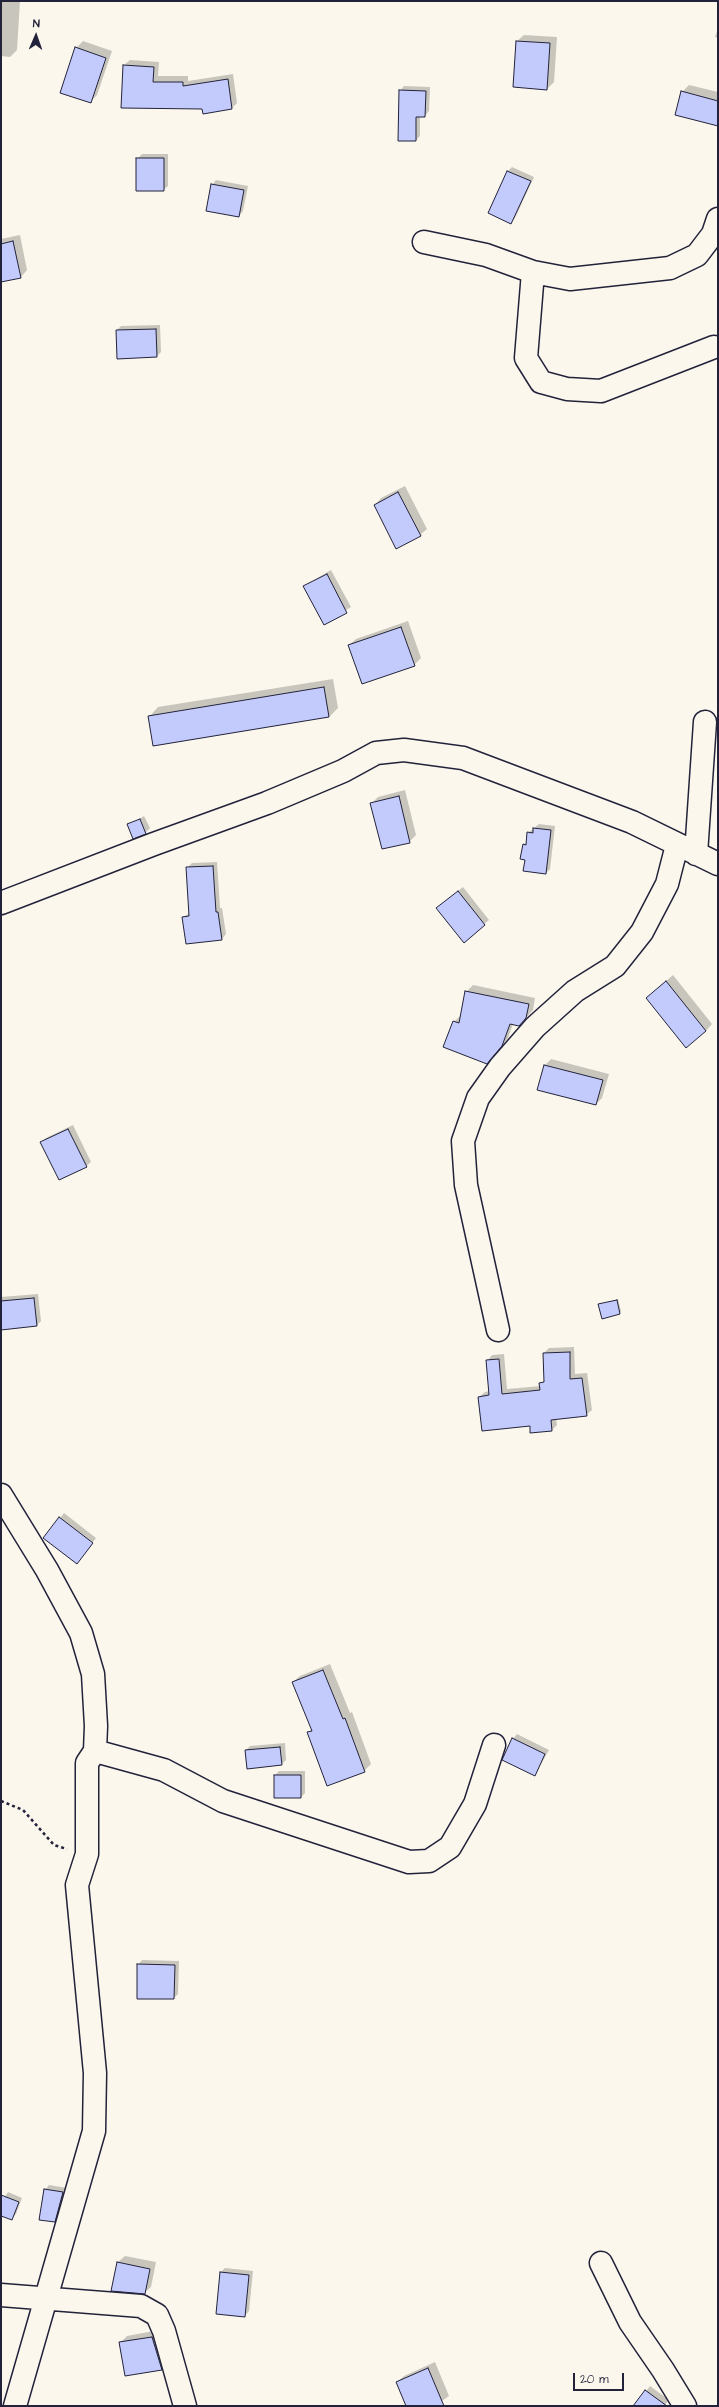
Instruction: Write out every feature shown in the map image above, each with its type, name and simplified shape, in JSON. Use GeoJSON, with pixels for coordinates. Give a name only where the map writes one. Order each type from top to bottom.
{"type":"FeatureCollection","features":[{"type":"Feature","properties":{"kind":"street"},"geometry":{"type":"LineString","coordinates":[[424,242],[486,255],[533,272],[570,279],[670,268],[697,255],[712,234],[718,219]]}},
{"type":"Feature","properties":{"kind":"street"},"geometry":{"type":"LineString","coordinates":[[533,272],[526,358],[541,382],[567,389],[601,391],[714,347]]}},
{"type":"Feature","properties":{"kind":"street"},"geometry":{"type":"LineString","coordinates":[[498,1330],[466,1185],[463,1140],[478,1098],[500,1067],[535,1027],[575,991],[615,966],[642,932],[686,849],[705,722]]}},
{"type":"Feature","properties":{"kind":"street"},"geometry":{"type":"LineString","coordinates":[[1,903],[154,844],[267,803],[343,771],[376,753],[404,750],[463,758],[632,822],[718,864]]}},
{"type":"Feature","properties":{"kind":"street"},"geometry":{"type":"LineString","coordinates":[[1,1495],[46,1570],[81,1633],[93,1674],[96,1726],[95,1751],[87,1763],[87,1854],[77,1885],[95,2073],[94,2132],[47,2300],[15,2406]]}},
{"type":"Feature","properties":{"kind":"street"},"geometry":{"type":"LineString","coordinates":[[95,1751],[164,1770],[223,1801],[409,1862],[429,1861],[450,1847],[475,1804],[494,1746]]}},
{"type":"Feature","properties":{"kind":"street"},"geometry":{"type":"LineString","coordinates":[[601,2264],[630,2322],[664,2370],[685,2406]]}},
{"type":"Feature","properties":{"kind":"street"},"geometry":{"type":"LineString","coordinates":[[1,2295],[47,2300],[141,2306],[157,2316],[164,2331],[185,2406]]}},
{"type":"Feature","properties":{"kind":"path"},"geometry":{"type":"LineString","coordinates":[[1,1800],[22,1810],[54,1845],[87,1854]]}},
{"type":"Feature","properties":{"kind":"building"},"geometry":{"type":"Polygon","coordinates":[[[516,41],[550,43],[547,90],[513,87],[516,41]]]}},
{"type":"Feature","properties":{"kind":"building"},"geometry":{"type":"Polygon","coordinates":[[[75,47],[106,58],[91,103],[60,93],[75,47]]]}},
{"type":"Feature","properties":{"kind":"building"},"geometry":{"type":"Polygon","coordinates":[[[123,65],[154,67],[153,82],[183,82],[183,86],[228,79],[232,109],[203,114],[202,109],[121,108],[123,65]]]}},
{"type":"Feature","properties":{"kind":"building"},"geometry":{"type":"Polygon","coordinates":[[[399,90],[426,91],[425,117],[416,117],[416,141],[398,141],[399,90]]]}},
{"type":"Feature","properties":{"kind":"building"},"geometry":{"type":"Polygon","coordinates":[[[681,91],[718,101],[718,126],[675,115],[681,91]]]}},
{"type":"Feature","properties":{"kind":"building"},"geometry":{"type":"Polygon","coordinates":[[[136,158],[164,158],[164,191],[136,191],[136,158]]]}},
{"type":"Feature","properties":{"kind":"building"},"geometry":{"type":"Polygon","coordinates":[[[507,171],[531,181],[511,224],[488,213],[507,171]]]}},
{"type":"Feature","properties":{"kind":"building"},"geometry":{"type":"Polygon","coordinates":[[[211,184],[244,190],[239,217],[206,211],[211,184]]]}},
{"type":"Feature","properties":{"kind":"building"},"geometry":{"type":"Polygon","coordinates":[[[13,241],[21,278],[1,282],[1,244],[13,241]]]}},
{"type":"Feature","properties":{"kind":"building"},"geometry":{"type":"Polygon","coordinates":[[[156,329],[157,357],[117,359],[116,330],[156,329]]]}},
{"type":"Feature","properties":{"kind":"building"},"geometry":{"type":"Polygon","coordinates":[[[398,492],[421,536],[396,549],[374,505],[398,492]]]}},
{"type":"Feature","properties":{"kind":"building"},"geometry":{"type":"Polygon","coordinates":[[[327,574],[347,613],[324,625],[303,586],[327,574]]]}},
{"type":"Feature","properties":{"kind":"building"},"geometry":{"type":"Polygon","coordinates":[[[401,627],[415,666],[362,684],[348,645],[401,627]]]}},
{"type":"Feature","properties":{"kind":"building"},"geometry":{"type":"Polygon","coordinates":[[[324,687],[329,717],[153,746],[148,716],[324,687]]]}},
{"type":"Feature","properties":{"kind":"building"},"geometry":{"type":"Polygon","coordinates":[[[399,796],[410,843],[382,849],[370,803],[399,796]]]}},
{"type":"Feature","properties":{"kind":"building"},"geometry":{"type":"Polygon","coordinates":[[[140,819],[146,834],[133,839],[127,824],[140,819]]]}},
{"type":"Feature","properties":{"kind":"building"},"geometry":{"type":"Polygon","coordinates":[[[533,828],[551,830],[546,874],[523,871],[525,860],[520,859],[523,844],[526,845],[527,832],[533,833],[533,828]]]}},
{"type":"Feature","properties":{"kind":"building"},"geometry":{"type":"Polygon","coordinates":[[[213,866],[216,912],[218,912],[222,940],[186,944],[182,917],[189,916],[186,867],[213,866]]]}},
{"type":"Feature","properties":{"kind":"building"},"geometry":{"type":"Polygon","coordinates":[[[458,891],[485,925],[464,943],[436,908],[458,891]]]}},
{"type":"Feature","properties":{"kind":"building"},"geometry":{"type":"Polygon","coordinates":[[[666,981],[706,1031],[686,1048],[646,998],[666,981]]]}},
{"type":"Feature","properties":{"kind":"building"},"geometry":{"type":"Polygon","coordinates":[[[465,991],[529,1004],[526,1018],[519,1026],[510,1024],[502,1046],[487,1064],[443,1047],[453,1021],[459,1023],[465,991]]]}},
{"type":"Feature","properties":{"kind":"building"},"geometry":{"type":"Polygon","coordinates":[[[544,1065],[603,1080],[596,1105],[537,1090],[544,1065]]]}},
{"type":"Feature","properties":{"kind":"building"},"geometry":{"type":"Polygon","coordinates":[[[68,1129],[87,1167],[59,1180],[40,1142],[68,1129]]]}},
{"type":"Feature","properties":{"kind":"building"},"geometry":{"type":"Polygon","coordinates":[[[34,1298],[37,1326],[1,1330],[1,1301],[34,1298]]]}},
{"type":"Feature","properties":{"kind":"building"},"geometry":{"type":"Polygon","coordinates":[[[617,1300],[620,1314],[602,1319],[598,1304],[617,1300]]]}},
{"type":"Feature","properties":{"kind":"building"},"geometry":{"type":"Polygon","coordinates":[[[570,1352],[570,1379],[582,1378],[587,1416],[551,1420],[552,1431],[530,1433],[530,1426],[482,1431],[478,1397],[489,1395],[486,1360],[499,1359],[502,1394],[540,1390],[539,1383],[544,1382],[543,1353],[570,1352]]]}},
{"type":"Feature","properties":{"kind":"building"},"geometry":{"type":"Polygon","coordinates":[[[59,1517],[93,1543],[77,1564],[43,1538],[59,1517]]]}},
{"type":"Feature","properties":{"kind":"building"},"geometry":{"type":"Polygon","coordinates":[[[323,1670],[343,1719],[345,1718],[365,1772],[327,1786],[307,1732],[312,1731],[292,1682],[323,1670]]]}},
{"type":"Feature","properties":{"kind":"building"},"geometry":{"type":"Polygon","coordinates":[[[512,1738],[545,1754],[535,1776],[502,1760],[512,1738]]]}},
{"type":"Feature","properties":{"kind":"building"},"geometry":{"type":"Polygon","coordinates":[[[280,1747],[282,1765],[247,1769],[245,1750],[280,1747]]]}},
{"type":"Feature","properties":{"kind":"building"},"geometry":{"type":"Polygon","coordinates":[[[274,1775],[301,1775],[301,1798],[274,1798],[274,1775]]]}},
{"type":"Feature","properties":{"kind":"building"},"geometry":{"type":"Polygon","coordinates":[[[137,1964],[175,1965],[174,1999],[137,1999],[137,1964]]]}},
{"type":"Feature","properties":{"kind":"building"},"geometry":{"type":"Polygon","coordinates":[[[44,2189],[63,2192],[55,2222],[39,2220],[44,2189]]]}},
{"type":"Feature","properties":{"kind":"building"},"geometry":{"type":"Polygon","coordinates":[[[1,2195],[19,2202],[12,2220],[1,2216],[1,2195]]]}},
{"type":"Feature","properties":{"kind":"building"},"geometry":{"type":"Polygon","coordinates":[[[117,2262],[150,2269],[145,2294],[111,2291],[117,2262]]]}},
{"type":"Feature","properties":{"kind":"building"},"geometry":{"type":"Polygon","coordinates":[[[220,2272],[249,2275],[245,2317],[216,2314],[220,2272]]]}},
{"type":"Feature","properties":{"kind":"building"},"geometry":{"type":"Polygon","coordinates":[[[152,2337],[162,2370],[125,2376],[119,2342],[152,2337]]]}},
{"type":"Feature","properties":{"kind":"building"},"geometry":{"type":"Polygon","coordinates":[[[428,2368],[444,2406],[406,2406],[396,2382],[428,2368]]]}},
{"type":"Feature","properties":{"kind":"building"},"geometry":{"type":"Polygon","coordinates":[[[645,2390],[667,2406],[633,2406],[645,2390]]]}}]}
